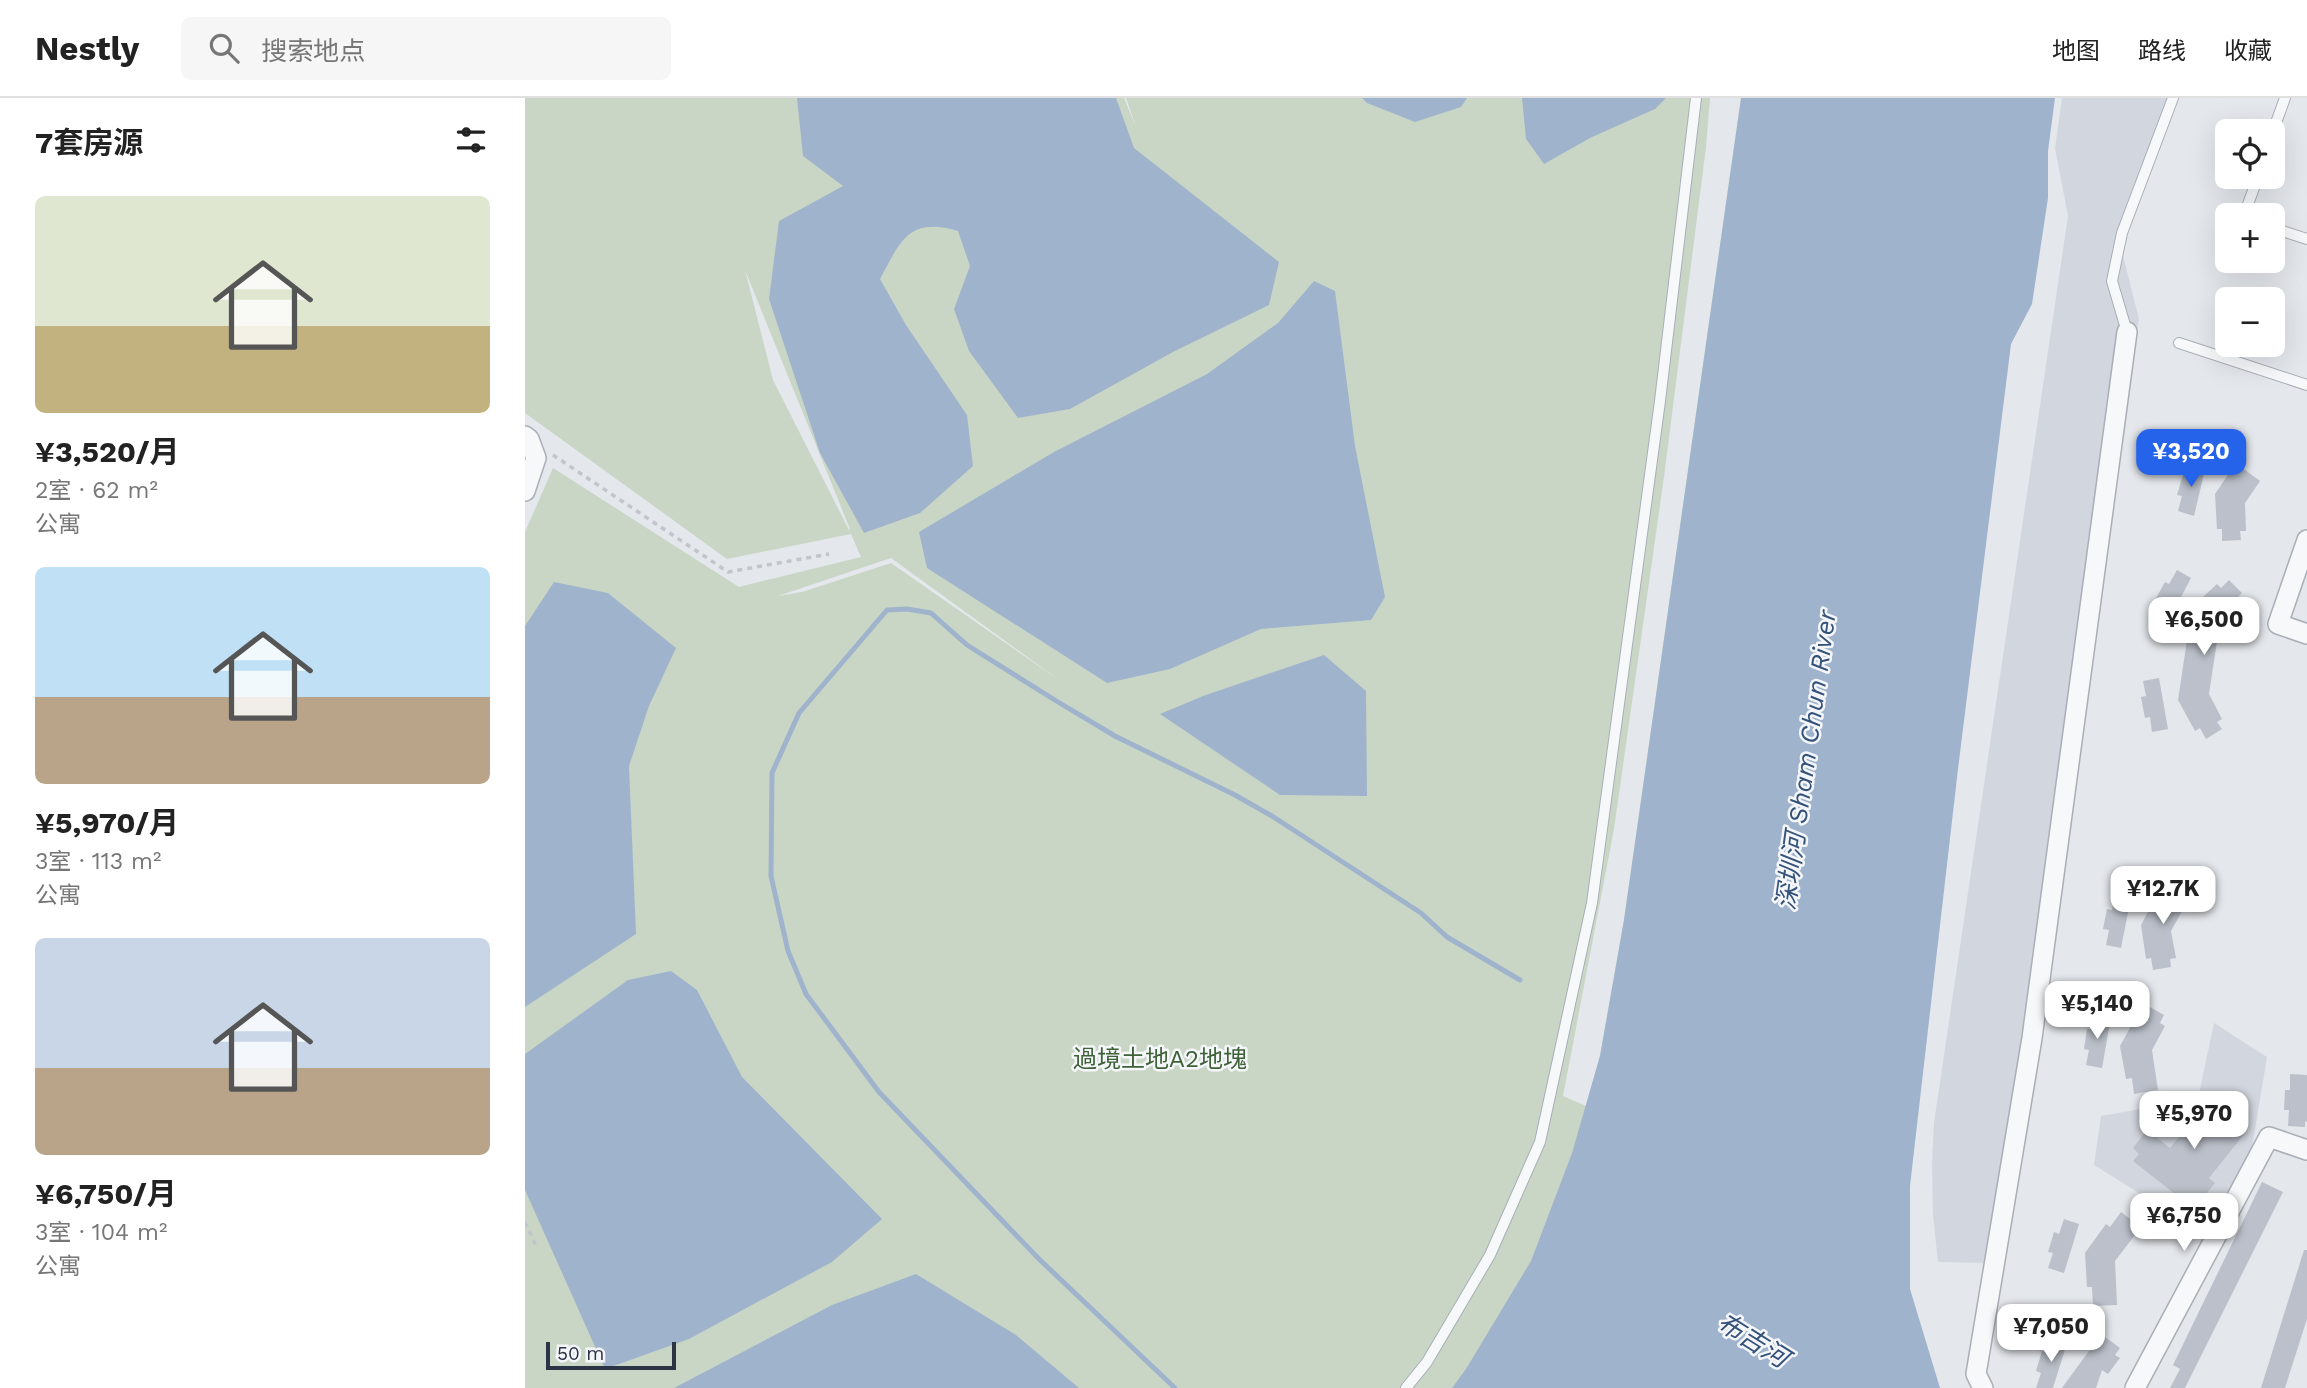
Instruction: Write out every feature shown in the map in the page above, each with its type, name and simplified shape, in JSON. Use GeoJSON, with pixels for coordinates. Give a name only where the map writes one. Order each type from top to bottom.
{"type":"FeatureCollection","features":[{"type":"Feature","properties":{"kind":"street"},"geometry":{"type":"LineString","coordinates":[[1983,1388],[1976,1374],[2034,1024],[2127,332]]}},
{"type":"Feature","properties":{"kind":"street"},"geometry":{"type":"LineString","coordinates":[[525,491],[537,458],[527,437]]}},
{"type":"Feature","properties":{"kind":"street"},"geometry":{"type":"LineString","coordinates":[[2307,540],[2278,624],[2307,634]]}},
{"type":"Feature","properties":{"kind":"street"},"geometry":{"type":"LineString","coordinates":[[2135,1388],[2269,1137],[2307,1150]]}},
{"type":"Feature","properties":{"kind":"lane"},"geometry":{"type":"LineString","coordinates":[[1406,1388],[1427,1362],[1489,1255],[1540,1142],[1592,903],[1660,401],[1696,98]]}},
{"type":"Feature","properties":{"kind":"lane"},"geometry":{"type":"LineString","coordinates":[[2127,332],[2112,281],[2122,233],[2173,98]]}},
{"type":"Feature","properties":{"kind":"lane"},"geometry":{"type":"LineString","coordinates":[[2277,119],[2285,98]]}},
{"type":"Feature","properties":{"kind":"lane"},"geometry":{"type":"LineString","coordinates":[[2285,232],[2307,239]]}},
{"type":"Feature","properties":{"kind":"lane"},"geometry":{"type":"LineString","coordinates":[[2179,344],[2307,385]]}},
{"type":"Feature","properties":{"kind":"path"},"geometry":{"type":"LineString","coordinates":[[527,437],[728,572],[829,554]]}},
{"type":"Feature","properties":{"kind":"path"},"geometry":{"type":"LineString","coordinates":[[525,1222],[536,1246]]}},
{"type":"Feature","properties":{"kind":"shaded area"},"geometry":{"type":"Polygon","coordinates":[[[2062,98],[2175,98],[2117,232],[2139,319],[1989,1263],[1938,1262],[1933,1215],[1934,1123],[2068,216],[2055,148],[2062,98]]]}},
{"type":"Feature","properties":{"kind":"shaded area"},"geometry":{"type":"Polygon","coordinates":[[[2214,1023],[2267,1057],[2252,1147],[2205,1234],[2094,1165],[2101,1116],[2198,1099],[2214,1023]]]}},
{"type":"Feature","properties":{"kind":"green space","name":"過境土地A2地塊"},"geometry":{"type":"Polygon","coordinates":[[[525,98],[1124,98],[1136,127],[1126,98],[1710,98],[1664,477],[1614,829],[1563,1096],[1586,1106],[1600,1056],[1624,920],[1741,98],[1636,1038],[1476,1388],[525,1388],[525,532],[553,468],[739,587],[861,557],[851,534],[727,559],[525,413],[525,98]],[[745,270],[773,380],[849,530],[850,529],[745,270]],[[891,558],[778,596],[802,592],[891,563],[1053,676],[1052,675],[891,558]]]}},
{"type":"Feature","properties":{"kind":"water"},"geometry":{"type":"Polygon","coordinates":[[[797,98],[1116,98],[1134,148],[1279,262],[1269,305],[1173,352],[1070,409],[1018,418],[969,351],[954,309],[970,266],[958,231],[941,227],[917,230],[901,243],[880,279],[906,325],[967,415],[973,466],[920,513],[864,533],[820,453],[769,299],[779,221],[843,186],[803,156],[797,98]]]}},
{"type":"Feature","properties":{"kind":"water"},"geometry":{"type":"Polygon","coordinates":[[[1362,98],[1467,98],[1461,107],[1415,122],[1367,103],[1362,98]]]}},
{"type":"Feature","properties":{"kind":"water"},"geometry":{"type":"Polygon","coordinates":[[[1522,98],[1666,98],[1655,109],[1590,138],[1544,164],[1526,139],[1522,98]]]}},
{"type":"Feature","properties":{"kind":"water"},"geometry":{"type":"Polygon","coordinates":[[[1741,98],[2055,98],[2048,151],[2048,198],[2032,304],[2011,344],[1910,1186],[1910,1289],[1940,1388],[1452,1388],[1531,1261],[1572,1153],[1600,1056],[1624,920],[1741,98]]]}},
{"type":"Feature","properties":{"kind":"water"},"geometry":{"type":"Polygon","coordinates":[[[1314,281],[1335,291],[1355,446],[1385,597],[1371,620],[1261,629],[1170,669],[1107,683],[927,568],[919,532],[1054,452],[1207,374],[1278,323],[1314,281]]]}},
{"type":"Feature","properties":{"kind":"water"},"geometry":{"type":"Polygon","coordinates":[[[554,582],[608,593],[676,648],[649,706],[629,766],[636,934],[525,1007],[525,626],[554,582]]]}},
{"type":"Feature","properties":{"kind":"water"},"geometry":{"type":"Polygon","coordinates":[[[1324,655],[1366,691],[1367,796],[1280,795],[1160,714],[1203,696],[1324,655]]]}},
{"type":"Feature","properties":{"kind":"water"},"geometry":{"type":"Polygon","coordinates":[[[671,971],[697,990],[742,1077],[882,1219],[832,1262],[689,1339],[605,1369],[525,1190],[525,1054],[628,980],[671,971]]]}},
{"type":"Feature","properties":{"kind":"water"},"geometry":{"type":"Polygon","coordinates":[[[916,1274],[1016,1335],[1079,1388],[674,1388],[832,1305],[916,1274]]]}},
{"type":"Feature","properties":{"kind":"building"},"geometry":{"type":"Polygon","coordinates":[[[2192,461],[2206,465],[2194,516],[2178,511],[2182,496],[2177,495],[2183,475],[2188,476],[2192,461]]]}},
{"type":"Feature","properties":{"kind":"building"},"geometry":{"type":"Polygon","coordinates":[[[2234,466],[2239,469],[2241,467],[2260,481],[2245,503],[2246,531],[2240,531],[2241,540],[2222,541],[2222,529],[2217,529],[2215,494],[2234,466]]]}},
{"type":"Feature","properties":{"kind":"building"},"geometry":{"type":"Polygon","coordinates":[[[2177,570],[2191,578],[2167,624],[2152,616],[2160,602],[2155,600],[2165,582],[2169,584],[2177,570]]]}},
{"type":"Feature","properties":{"kind":"building"},"geometry":{"type":"Polygon","coordinates":[[[2229,580],[2242,593],[2236,599],[2239,603],[2220,622],[2209,694],[2222,719],[2217,722],[2222,729],[2206,739],[2200,728],[2195,731],[2178,700],[2192,607],[2217,584],[2221,588],[2229,580]]]}},
{"type":"Feature","properties":{"kind":"building"},"geometry":{"type":"Polygon","coordinates":[[[2159,678],[2168,729],[2152,732],[2150,717],[2145,718],[2141,697],[2146,696],[2143,681],[2159,678]]]}},
{"type":"Feature","properties":{"kind":"building"},"geometry":{"type":"Polygon","coordinates":[[[2170,883],[2191,895],[2171,931],[2176,958],[2170,959],[2171,967],[2153,970],[2151,958],[2146,959],[2141,925],[2157,895],[2162,897],[2170,883]]]}},
{"type":"Feature","properties":{"kind":"building"},"geometry":{"type":"Polygon","coordinates":[[[2115,894],[2131,897],[2121,948],[2106,945],[2109,930],[2103,929],[2107,909],[2112,910],[2115,894]]]}},
{"type":"Feature","properties":{"kind":"building"},"geometry":{"type":"Polygon","coordinates":[[[2148,1006],[2164,1015],[2160,1023],[2165,1026],[2152,1050],[2158,1090],[2134,1094],[2132,1078],[2126,1079],[2120,1046],[2137,1015],[2142,1017],[2148,1006]]]}},
{"type":"Feature","properties":{"kind":"building"},"geometry":{"type":"Polygon","coordinates":[[[2095,1014],[2111,1017],[2102,1068],[2086,1065],[2089,1050],[2084,1049],[2087,1029],[2092,1029],[2095,1014]]]}},
{"type":"Feature","properties":{"kind":"building"},"geometry":{"type":"Polygon","coordinates":[[[2290,1074],[2307,1075],[2305,1127],[2288,1126],[2289,1110],[2284,1110],[2285,1090],[2290,1090],[2290,1074]]]}},
{"type":"Feature","properties":{"kind":"building"},"geometry":{"type":"Polygon","coordinates":[[[2227,1099],[2246,1100],[2245,1133],[2209,1178],[2215,1183],[2194,1209],[2133,1161],[2139,1154],[2133,1148],[2147,1130],[2170,1148],[2206,1103],[2217,1112],[2227,1099]]]}},
{"type":"Feature","properties":{"kind":"building"},"geometry":{"type":"Polygon","coordinates":[[[2262,1182],[2283,1192],[2185,1388],[2170,1388],[2180,1369],[2173,1365],[2262,1182]]]}},
{"type":"Feature","properties":{"kind":"building"},"geometry":{"type":"Polygon","coordinates":[[[2121,1212],[2141,1227],[2115,1261],[2117,1305],[2093,1306],[2092,1287],[2087,1287],[2085,1253],[2106,1224],[2110,1227],[2121,1212]]]}},
{"type":"Feature","properties":{"kind":"building"},"geometry":{"type":"Polygon","coordinates":[[[2064,1219],[2079,1224],[2064,1273],[2048,1268],[2053,1253],[2048,1252],[2054,1232],[2059,1234],[2064,1219]]]}},
{"type":"Feature","properties":{"kind":"building"},"geometry":{"type":"Polygon","coordinates":[[[2304,1250],[2307,1250],[2307,1319],[2285,1388],[2261,1388],[2304,1250]]]}},
{"type":"Feature","properties":{"kind":"building"},"geometry":{"type":"Polygon","coordinates":[[[2105,1337],[2120,1348],[2115,1355],[2120,1358],[2108,1374],[2102,1370],[2096,1388],[2062,1388],[2094,1344],[2098,1347],[2105,1337]]]}},
{"type":"Feature","properties":{"kind":"building"},"geometry":{"type":"Polygon","coordinates":[[[2052,1338],[2067,1343],[2053,1388],[2036,1388],[2041,1373],[2036,1371],[2042,1351],[2047,1353],[2052,1338]]]}},
{"type":"Feature","properties":{"kind":"waterway"},"geometry":{"type":"LineString","coordinates":[[1175,1388],[1039,1259],[879,1092],[806,994],[788,951],[771,876],[772,773],[799,713],[887,610],[907,609],[931,613],[967,645],[1058,702],[1115,736],[1272,816],[1421,913],[1447,937],[1520,980]]}},
{"type":"Feature","properties":{"kind":"water label","name":"深圳河 Sham Chun River"},"geometry":{"type":"Point","coordinates":[1806,760]}},
{"type":"Feature","properties":{"kind":"water label","name":"布吉河"},"geometry":{"type":"Point","coordinates":[1753,1340]}}]}
